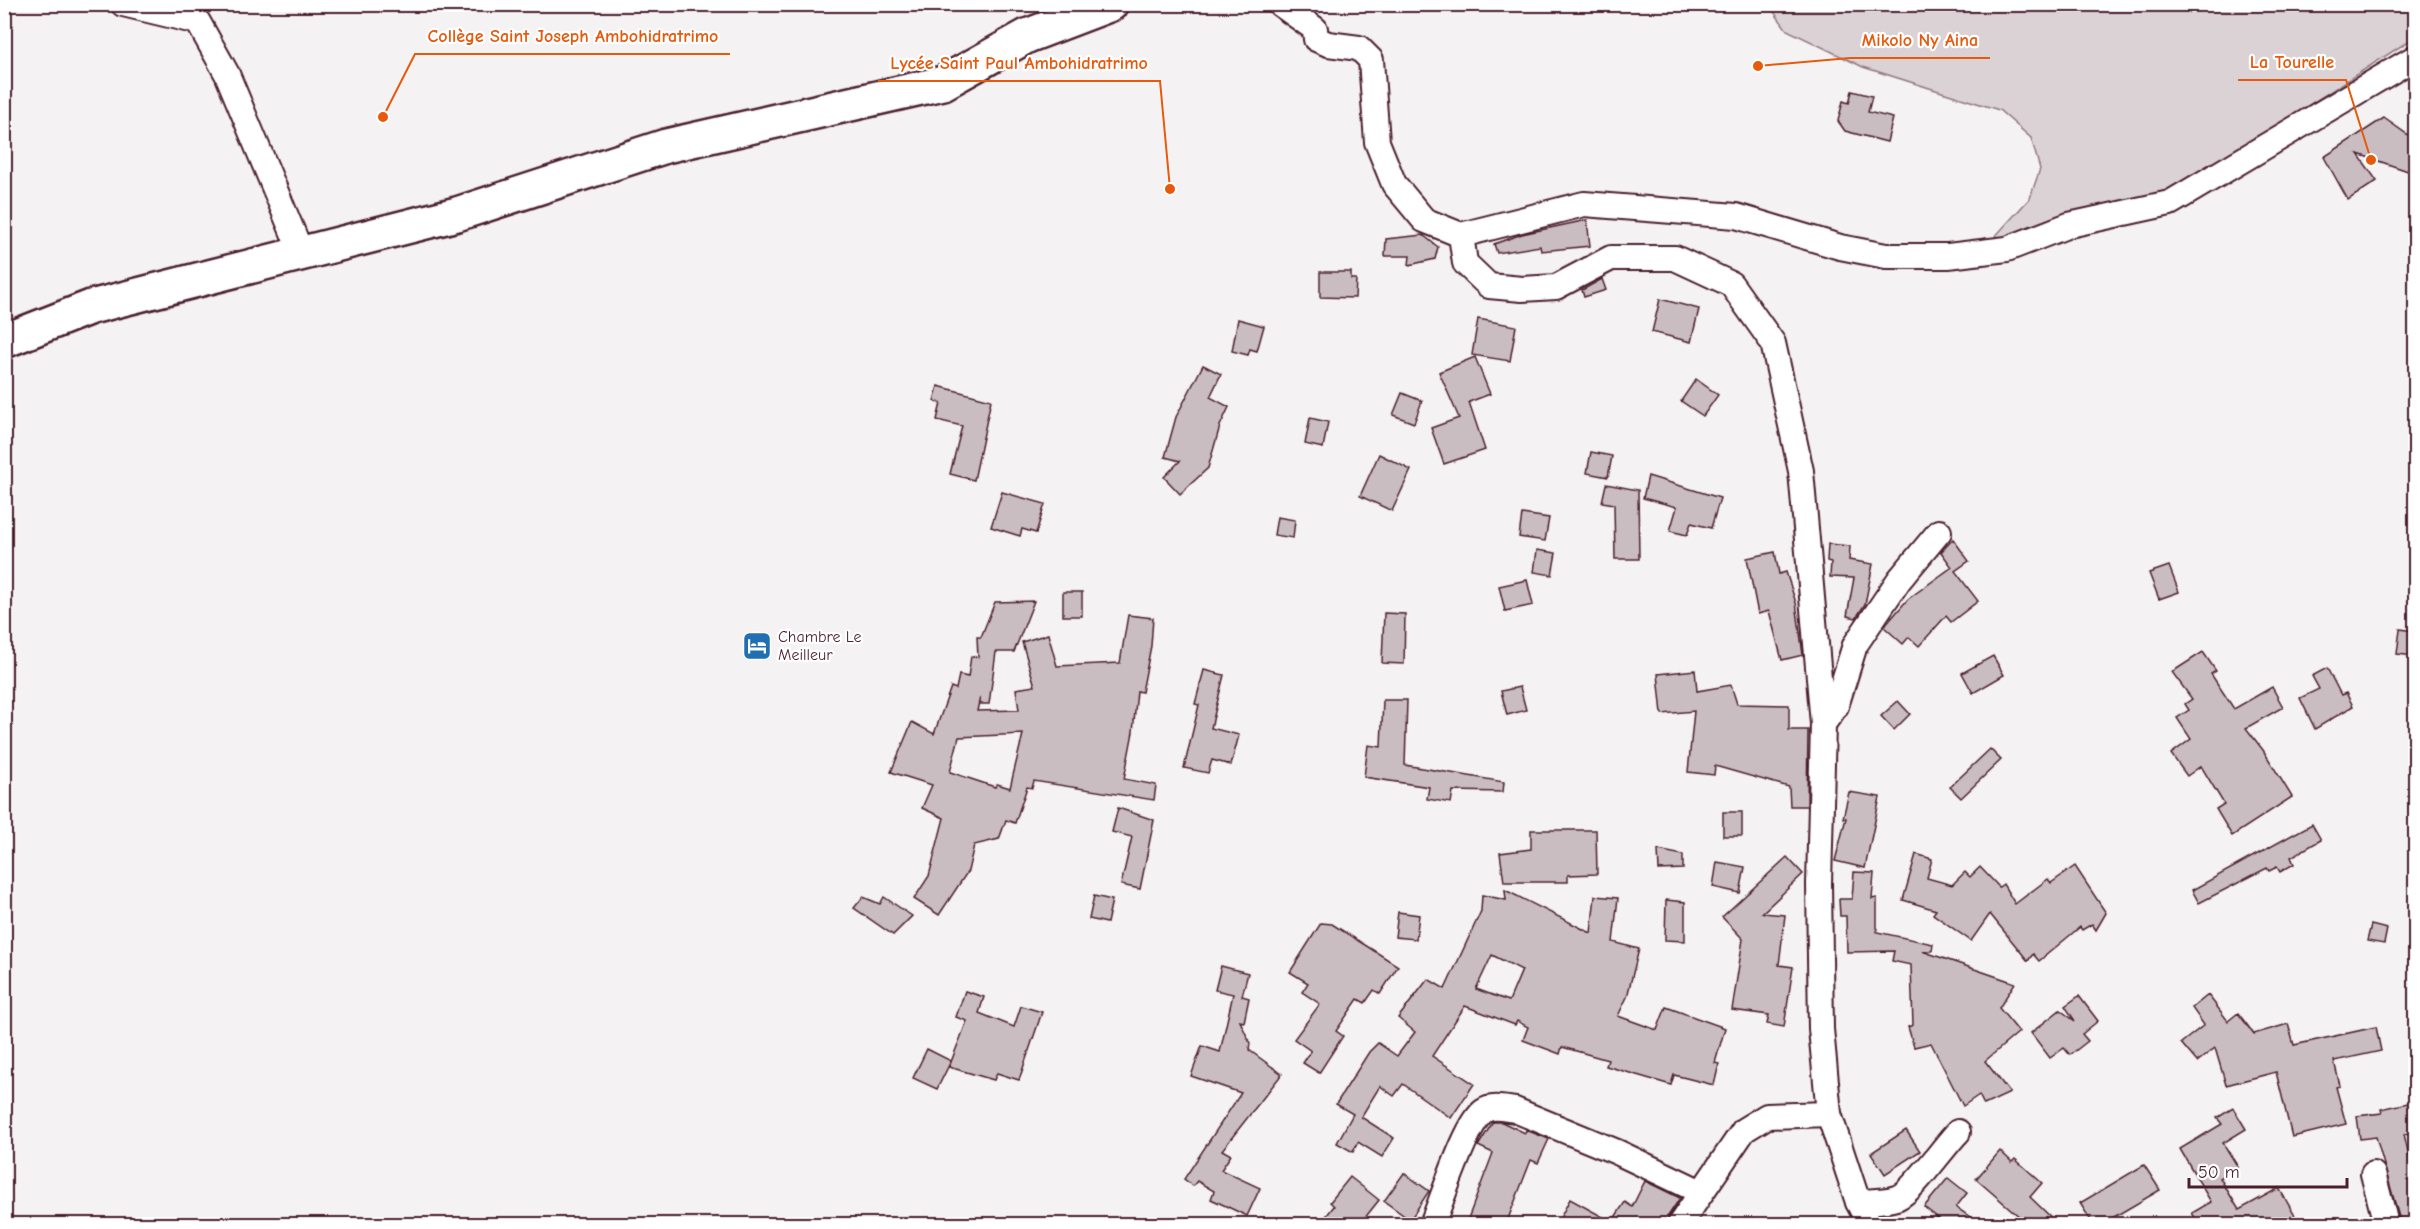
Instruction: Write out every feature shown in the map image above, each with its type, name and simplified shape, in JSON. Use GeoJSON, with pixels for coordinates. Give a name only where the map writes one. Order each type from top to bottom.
{"type":"FeatureCollection","features":[{"type":"Feature","properties":{"kind":"street"},"geometry":{"type":"LineString","coordinates":[[123,4],[198,22],[227,74],[301,252]]}},
{"type":"Feature","properties":{"kind":"street"},"geometry":{"type":"LineString","coordinates":[[1280,4],[1315,30],[1316,39],[1328,44],[1359,48],[1371,60],[1377,142],[1394,184],[1424,220],[1461,235],[1584,204],[1736,216],[1840,247],[1886,256],[1948,256],[2007,249],[2069,225],[2170,202],[2415,57]]}},
{"type":"Feature","properties":{"kind":"street"},"geometry":{"type":"LineString","coordinates":[[4,341],[91,307],[457,214],[666,146],[943,83],[1027,36],[1092,8]]}},
{"type":"Feature","properties":{"kind":"street"},"geometry":{"type":"LineString","coordinates":[[1461,235],[1465,263],[1489,286],[1522,289],[1556,287],[1611,258],[1675,258],[1731,284],[1773,343],[1801,471],[1822,724],[1819,895],[1821,1029],[1829,1114],[1858,1202],[1869,1224]]}},
{"type":"Feature","properties":{"kind":"street"},"geometry":{"type":"LineString","coordinates":[[1822,724],[1836,706],[1855,645],[1899,580],[1939,532]]}},
{"type":"Feature","properties":{"kind":"street"},"geometry":{"type":"LineString","coordinates":[[1432,1224],[1472,1124],[1485,1110],[1497,1108],[1515,1110],[1607,1148],[1701,1192]]}},
{"type":"Feature","properties":{"kind":"street"},"geometry":{"type":"LineString","coordinates":[[1680,1224],[1744,1130],[1767,1116],[1829,1114]]}},
{"type":"Feature","properties":{"kind":"street"},"geometry":{"type":"LineString","coordinates":[[1858,1202],[1896,1199],[1907,1194],[1958,1132]]}},
{"type":"Feature","properties":{"kind":"street"},"geometry":{"type":"LineString","coordinates":[[2373,1174],[2386,1224]]}},
{"type":"Feature","properties":{"kind":"shaded area"},"geometry":{"type":"Polygon","coordinates":[[[1769,5],[2415,5],[2415,37],[2174,192],[2003,244],[1991,241],[2030,198],[2040,169],[2031,138],[1999,110],[1863,67],[1787,30],[1769,5]]]}},
{"type":"Feature","properties":{"kind":"building"},"geometry":{"type":"Polygon","coordinates":[[[1852,91],[1872,96],[1868,112],[1893,118],[1887,142],[1845,131],[1838,121],[1843,101],[1849,103],[1852,91]]]}},
{"type":"Feature","properties":{"kind":"building"},"geometry":{"type":"Polygon","coordinates":[[[2384,118],[2415,140],[2415,164],[2411,172],[2358,154],[2377,181],[2348,200],[2324,157],[2384,118]]]}},
{"type":"Feature","properties":{"kind":"building"},"geometry":{"type":"Polygon","coordinates":[[[1587,220],[1590,246],[1541,251],[1540,246],[1497,253],[1494,244],[1522,234],[1587,220]]]}},
{"type":"Feature","properties":{"kind":"building"},"geometry":{"type":"Polygon","coordinates":[[[1423,235],[1438,247],[1435,259],[1409,265],[1410,256],[1385,256],[1386,239],[1423,235]]]}},
{"type":"Feature","properties":{"kind":"building"},"geometry":{"type":"Polygon","coordinates":[[[1320,272],[1351,272],[1351,279],[1356,279],[1355,298],[1320,297],[1320,272]]]}},
{"type":"Feature","properties":{"kind":"building"},"geometry":{"type":"Polygon","coordinates":[[[1602,279],[1606,290],[1584,297],[1582,290],[1602,279]]]}},
{"type":"Feature","properties":{"kind":"building"},"geometry":{"type":"Polygon","coordinates":[[[1660,299],[1699,309],[1691,342],[1652,332],[1660,299]]]}},
{"type":"Feature","properties":{"kind":"building"},"geometry":{"type":"Polygon","coordinates":[[[1238,319],[1264,326],[1257,351],[1250,349],[1248,355],[1232,351],[1238,319]]]}},
{"type":"Feature","properties":{"kind":"building"},"geometry":{"type":"Polygon","coordinates":[[[1478,319],[1516,326],[1510,361],[1472,355],[1478,319]]]}},
{"type":"Feature","properties":{"kind":"building"},"geometry":{"type":"Polygon","coordinates":[[[1475,357],[1490,394],[1469,402],[1485,450],[1444,464],[1431,428],[1459,418],[1439,372],[1475,357]]]}},
{"type":"Feature","properties":{"kind":"building"},"geometry":{"type":"Polygon","coordinates":[[[1203,365],[1221,374],[1210,397],[1229,407],[1220,426],[1208,468],[1180,494],[1164,477],[1180,461],[1165,457],[1176,417],[1203,365]]]}},
{"type":"Feature","properties":{"kind":"building"},"geometry":{"type":"Polygon","coordinates":[[[1696,379],[1718,395],[1703,416],[1681,401],[1696,379]]]}},
{"type":"Feature","properties":{"kind":"building"},"geometry":{"type":"Polygon","coordinates":[[[938,386],[991,400],[974,480],[950,474],[962,426],[937,420],[941,403],[934,401],[938,386]]]}},
{"type":"Feature","properties":{"kind":"building"},"geometry":{"type":"Polygon","coordinates":[[[1402,393],[1422,401],[1414,423],[1393,415],[1402,393]]]}},
{"type":"Feature","properties":{"kind":"building"},"geometry":{"type":"Polygon","coordinates":[[[1310,418],[1328,422],[1323,448],[1305,444],[1310,418]]]}},
{"type":"Feature","properties":{"kind":"building"},"geometry":{"type":"Polygon","coordinates":[[[1591,452],[1612,456],[1608,477],[1587,473],[1591,452]]]}},
{"type":"Feature","properties":{"kind":"building"},"geometry":{"type":"Polygon","coordinates":[[[1379,454],[1411,470],[1392,511],[1360,496],[1379,454]]]}},
{"type":"Feature","properties":{"kind":"building"},"geometry":{"type":"Polygon","coordinates":[[[1648,476],[1720,498],[1711,528],[1691,523],[1687,535],[1670,531],[1677,507],[1643,498],[1648,476]]]}},
{"type":"Feature","properties":{"kind":"building"},"geometry":{"type":"Polygon","coordinates":[[[1606,484],[1638,490],[1639,559],[1615,559],[1614,504],[1602,502],[1606,484]]]}},
{"type":"Feature","properties":{"kind":"building"},"geometry":{"type":"Polygon","coordinates":[[[1002,492],[1045,504],[1036,533],[1022,529],[1020,536],[991,527],[1002,492]]]}},
{"type":"Feature","properties":{"kind":"building"},"geometry":{"type":"Polygon","coordinates":[[[1522,514],[1549,518],[1545,541],[1519,537],[1522,514]]]}},
{"type":"Feature","properties":{"kind":"building"},"geometry":{"type":"Polygon","coordinates":[[[1277,517],[1295,520],[1293,538],[1274,535],[1277,517]]]}},
{"type":"Feature","properties":{"kind":"building"},"geometry":{"type":"Polygon","coordinates":[[[1953,539],[1969,561],[1955,571],[1978,601],[1951,622],[1946,616],[1919,646],[1909,637],[1903,644],[1884,627],[1908,599],[1952,567],[1941,552],[1953,539]]]}},
{"type":"Feature","properties":{"kind":"building"},"geometry":{"type":"Polygon","coordinates":[[[1828,544],[1850,546],[1849,560],[1873,564],[1865,604],[1856,618],[1847,616],[1854,578],[1830,577],[1831,562],[1827,561],[1828,544]]]}},
{"type":"Feature","properties":{"kind":"building"},"geometry":{"type":"Polygon","coordinates":[[[1537,550],[1556,553],[1552,575],[1534,572],[1537,550]]]}},
{"type":"Feature","properties":{"kind":"building"},"geometry":{"type":"Polygon","coordinates":[[[1775,552],[1779,574],[1786,572],[1796,603],[1803,655],[1782,660],[1769,611],[1758,614],[1747,558],[1775,552]]]}},
{"type":"Feature","properties":{"kind":"building"},"geometry":{"type":"Polygon","coordinates":[[[2169,566],[2179,592],[2159,599],[2149,573],[2169,566]]]}},
{"type":"Feature","properties":{"kind":"building"},"geometry":{"type":"Polygon","coordinates":[[[1527,580],[1533,605],[1505,611],[1499,586],[1527,580]]]}},
{"type":"Feature","properties":{"kind":"building"},"geometry":{"type":"Polygon","coordinates":[[[1063,592],[1082,592],[1082,616],[1063,616],[1063,592]]]}},
{"type":"Feature","properties":{"kind":"building"},"geometry":{"type":"Polygon","coordinates":[[[1034,601],[1014,652],[996,652],[989,704],[980,704],[980,697],[977,711],[1019,710],[1016,689],[1035,686],[1022,642],[1048,634],[1057,666],[1120,663],[1128,615],[1153,618],[1151,646],[1142,692],[1137,691],[1133,732],[1124,779],[1156,785],[1154,800],[1034,781],[1032,788],[1027,787],[1015,823],[1006,820],[999,839],[974,845],[968,871],[939,915],[914,899],[929,876],[944,818],[922,808],[932,785],[891,772],[912,722],[934,734],[951,687],[956,689],[959,675],[968,677],[971,656],[978,657],[977,637],[981,637],[995,602],[1034,601]],[[1023,734],[959,737],[950,772],[995,787],[997,784],[1010,788],[1023,734]]]}},
{"type":"Feature","properties":{"kind":"building"},"geometry":{"type":"Polygon","coordinates":[[[1384,613],[1405,614],[1404,664],[1382,663],[1384,613]]]}},
{"type":"Feature","properties":{"kind":"building"},"geometry":{"type":"Polygon","coordinates":[[[2400,629],[2415,631],[2415,656],[2397,654],[2400,629]]]}},
{"type":"Feature","properties":{"kind":"building"},"geometry":{"type":"Polygon","coordinates":[[[2203,652],[2216,671],[2211,674],[2234,709],[2272,687],[2283,707],[2246,728],[2263,750],[2292,797],[2232,836],[2216,809],[2224,804],[2201,766],[2187,776],[2171,754],[2191,739],[2177,718],[2189,710],[2185,704],[2192,699],[2172,672],[2203,652]]]}},
{"type":"Feature","properties":{"kind":"building"},"geometry":{"type":"Polygon","coordinates":[[[1993,656],[2004,675],[1973,693],[1962,673],[1993,656]]]}},
{"type":"Feature","properties":{"kind":"building"},"geometry":{"type":"Polygon","coordinates":[[[2327,668],[2341,695],[2346,693],[2353,706],[2315,729],[2300,698],[2319,689],[2312,676],[2327,668]]]}},
{"type":"Feature","properties":{"kind":"building"},"geometry":{"type":"Polygon","coordinates":[[[1204,670],[1224,675],[1211,728],[1239,735],[1231,765],[1212,760],[1208,773],[1184,768],[1199,705],[1195,704],[1204,670]]]}},
{"type":"Feature","properties":{"kind":"building"},"geometry":{"type":"Polygon","coordinates":[[[1695,670],[1697,691],[1731,685],[1737,704],[1789,705],[1789,730],[1808,730],[1807,806],[1790,806],[1789,787],[1715,766],[1714,775],[1688,772],[1694,711],[1662,714],[1658,674],[1695,670]]]}},
{"type":"Feature","properties":{"kind":"building"},"geometry":{"type":"Polygon","coordinates":[[[1520,687],[1526,710],[1507,715],[1501,691],[1520,687]]]}},
{"type":"Feature","properties":{"kind":"building"},"geometry":{"type":"Polygon","coordinates":[[[1383,700],[1407,700],[1405,765],[1504,782],[1503,792],[1453,791],[1451,803],[1427,799],[1429,787],[1364,777],[1368,745],[1381,747],[1383,700]]]}},
{"type":"Feature","properties":{"kind":"building"},"geometry":{"type":"Polygon","coordinates":[[[1898,701],[1910,714],[1894,730],[1881,716],[1898,701]]]}},
{"type":"Feature","properties":{"kind":"building"},"geometry":{"type":"Polygon","coordinates":[[[1990,749],[2001,760],[1961,798],[1950,787],[1990,749]]]}},
{"type":"Feature","properties":{"kind":"building"},"geometry":{"type":"Polygon","coordinates":[[[1849,792],[1880,797],[1865,868],[1835,861],[1846,818],[1843,818],[1849,792]]]}},
{"type":"Feature","properties":{"kind":"building"},"geometry":{"type":"Polygon","coordinates":[[[1118,808],[1154,820],[1140,889],[1121,885],[1132,837],[1112,832],[1118,808]]]}},
{"type":"Feature","properties":{"kind":"building"},"geometry":{"type":"Polygon","coordinates":[[[1723,812],[1742,812],[1742,836],[1723,836],[1723,812]]]}},
{"type":"Feature","properties":{"kind":"building"},"geometry":{"type":"Polygon","coordinates":[[[2312,824],[2321,840],[2291,857],[2294,864],[2280,872],[2277,867],[2269,871],[2267,868],[2199,903],[2192,890],[2312,824]]]}},
{"type":"Feature","properties":{"kind":"building"},"geometry":{"type":"Polygon","coordinates":[[[1531,830],[1596,830],[1597,874],[1568,875],[1568,882],[1504,882],[1500,853],[1531,849],[1531,830]]]}},
{"type":"Feature","properties":{"kind":"building"},"geometry":{"type":"Polygon","coordinates":[[[1658,850],[1683,855],[1683,869],[1659,870],[1658,850]]]}},
{"type":"Feature","properties":{"kind":"building"},"geometry":{"type":"Polygon","coordinates":[[[1916,854],[1932,859],[1927,878],[1952,885],[1965,872],[1970,877],[1980,867],[1999,887],[2003,884],[2015,904],[2048,879],[2051,883],[2075,866],[2106,913],[2096,930],[2092,924],[2082,930],[2080,927],[2039,961],[2033,954],[2028,961],[1990,914],[1971,941],[1933,914],[1936,910],[1903,900],[1916,854]]]}},
{"type":"Feature","properties":{"kind":"building"},"geometry":{"type":"Polygon","coordinates":[[[1787,857],[1803,874],[1762,913],[1785,915],[1779,965],[1793,967],[1784,1027],[1767,1024],[1769,1015],[1732,1010],[1743,939],[1722,917],[1787,857]]]}},
{"type":"Feature","properties":{"kind":"building"},"geometry":{"type":"Polygon","coordinates":[[[1717,862],[1745,867],[1740,893],[1713,887],[1717,862]]]}},
{"type":"Feature","properties":{"kind":"building"},"geometry":{"type":"Polygon","coordinates":[[[1854,872],[1874,873],[1872,899],[1877,898],[1877,932],[1933,944],[1932,951],[1922,951],[2015,983],[1999,1008],[2019,1032],[1985,1061],[2010,1093],[1984,1105],[1979,1095],[1963,1106],[1931,1043],[1914,1047],[1908,1027],[1913,1025],[1911,965],[1892,961],[1894,951],[1847,952],[1846,916],[1840,916],[1839,899],[1852,899],[1854,872]]]}},
{"type":"Feature","properties":{"kind":"building"},"geometry":{"type":"Polygon","coordinates":[[[1505,890],[1591,933],[1595,896],[1618,898],[1613,942],[1639,949],[1627,997],[1618,1016],[1657,1030],[1666,1007],[1725,1028],[1715,1063],[1719,1064],[1714,1085],[1674,1075],[1671,1085],[1606,1066],[1608,1060],[1562,1047],[1560,1054],[1523,1040],[1528,1027],[1517,1021],[1515,1025],[1465,1006],[1432,1056],[1474,1084],[1451,1118],[1403,1084],[1394,1096],[1380,1086],[1361,1117],[1394,1138],[1382,1157],[1358,1142],[1353,1152],[1337,1143],[1353,1114],[1336,1104],[1369,1052],[1378,1043],[1397,1056],[1415,1032],[1398,1018],[1428,979],[1445,989],[1481,911],[1482,895],[1506,900],[1505,890]],[[1492,955],[1476,989],[1509,1001],[1522,970],[1492,955]]]}},
{"type":"Feature","properties":{"kind":"building"},"geometry":{"type":"Polygon","coordinates":[[[1094,896],[1112,900],[1107,923],[1089,919],[1094,896]]]}},
{"type":"Feature","properties":{"kind":"building"},"geometry":{"type":"Polygon","coordinates":[[[863,897],[880,904],[884,897],[912,916],[893,935],[854,908],[863,897]]]}},
{"type":"Feature","properties":{"kind":"building"},"geometry":{"type":"Polygon","coordinates":[[[1666,900],[1685,902],[1685,941],[1665,940],[1666,900]]]}},
{"type":"Feature","properties":{"kind":"building"},"geometry":{"type":"Polygon","coordinates":[[[1398,912],[1419,915],[1416,939],[1395,937],[1398,912]]]}},
{"type":"Feature","properties":{"kind":"building"},"geometry":{"type":"Polygon","coordinates":[[[1321,923],[1332,924],[1398,966],[1380,994],[1374,990],[1365,1003],[1358,999],[1336,1031],[1343,1036],[1319,1073],[1303,1063],[1311,1051],[1294,1039],[1320,1004],[1302,992],[1308,983],[1290,972],[1321,923]]]}},
{"type":"Feature","properties":{"kind":"building"},"geometry":{"type":"Polygon","coordinates":[[[2371,925],[2387,929],[2384,944],[2367,941],[2371,925]]]}},
{"type":"Feature","properties":{"kind":"building"},"geometry":{"type":"Polygon","coordinates":[[[1221,966],[1248,973],[1242,996],[1249,998],[1244,1022],[1240,1021],[1250,1043],[1249,1050],[1282,1074],[1222,1150],[1231,1155],[1221,1170],[1260,1188],[1247,1216],[1211,1199],[1214,1191],[1197,1181],[1193,1186],[1184,1179],[1241,1093],[1191,1076],[1202,1046],[1220,1052],[1233,994],[1215,990],[1221,966]]]}},
{"type":"Feature","properties":{"kind":"building"},"geometry":{"type":"Polygon","coordinates":[[[965,991],[984,997],[979,1013],[1014,1027],[1021,1006],[1042,1012],[1019,1080],[997,1073],[994,1080],[949,1067],[967,1021],[956,1017],[965,991]]]}},
{"type":"Feature","properties":{"kind":"building"},"geometry":{"type":"Polygon","coordinates":[[[2208,995],[2228,1021],[2238,1013],[2254,1034],[2288,1024],[2294,1045],[2376,1027],[2381,1051],[2334,1061],[2340,1086],[2336,1087],[2346,1124],[2292,1137],[2276,1072],[2226,1085],[2215,1048],[2197,1062],[2181,1043],[2204,1025],[2192,1008],[2208,995]]]}},
{"type":"Feature","properties":{"kind":"building"},"geometry":{"type":"Polygon","coordinates":[[[2079,996],[2098,1021],[2082,1034],[2088,1041],[2070,1055],[2064,1048],[2050,1058],[2031,1033],[2060,1010],[2075,1021],[2065,1006],[2079,996]]]}},
{"type":"Feature","properties":{"kind":"building"},"geometry":{"type":"Polygon","coordinates":[[[927,1049],[951,1061],[937,1089],[913,1078],[927,1049]]]}},
{"type":"Feature","properties":{"kind":"building"},"geometry":{"type":"Polygon","coordinates":[[[2413,1102],[2415,1132],[2404,1134],[2415,1181],[2415,1224],[2401,1224],[2376,1137],[2360,1139],[2357,1116],[2382,1113],[2381,1109],[2413,1102]]]}},
{"type":"Feature","properties":{"kind":"building"},"geometry":{"type":"Polygon","coordinates":[[[2233,1108],[2246,1129],[2223,1143],[2238,1167],[2220,1178],[2239,1210],[2279,1188],[2295,1216],[2280,1224],[2199,1224],[2192,1213],[2211,1202],[2180,1149],[2222,1124],[2217,1118],[2233,1108]]]}},
{"type":"Feature","properties":{"kind":"building"},"geometry":{"type":"Polygon","coordinates":[[[1493,1122],[1502,1122],[1525,1133],[1526,1130],[1549,1139],[1538,1163],[1531,1160],[1506,1224],[1466,1224],[1493,1153],[1478,1146],[1493,1122]]]}},
{"type":"Feature","properties":{"kind":"building"},"geometry":{"type":"Polygon","coordinates":[[[1906,1130],[1920,1151],[1885,1174],[1871,1153],[1906,1130]]]}},
{"type":"Feature","properties":{"kind":"building"},"geometry":{"type":"Polygon","coordinates":[[[2000,1151],[2012,1162],[2015,1159],[2042,1183],[2030,1197],[2058,1224],[2028,1224],[1976,1179],[2000,1151]]]}},
{"type":"Feature","properties":{"kind":"building"},"geometry":{"type":"Polygon","coordinates":[[[2144,1165],[2160,1190],[2102,1224],[2093,1224],[2080,1203],[2144,1165]]]}},
{"type":"Feature","properties":{"kind":"building"},"geometry":{"type":"Polygon","coordinates":[[[1404,1173],[1429,1191],[1410,1220],[1384,1201],[1404,1173]]]}},
{"type":"Feature","properties":{"kind":"building"},"geometry":{"type":"Polygon","coordinates":[[[1350,1177],[1379,1200],[1360,1224],[1320,1224],[1334,1206],[1330,1202],[1350,1177]]]}},
{"type":"Feature","properties":{"kind":"building"},"geometry":{"type":"Polygon","coordinates":[[[1948,1178],[1967,1193],[1956,1207],[1980,1224],[1946,1224],[1924,1207],[1948,1178]]]}},
{"type":"Feature","properties":{"kind":"building"},"geometry":{"type":"Polygon","coordinates":[[[1645,1181],[1680,1198],[1668,1216],[1666,1224],[1557,1224],[1570,1199],[1612,1222],[1625,1202],[1632,1207],[1645,1181]]]}},
{"type":"Feature","properties":{"kind":"place","name":"Mikolo Ny Aina"},"geometry":{"type":"Point","coordinates":[1758,66]}},
{"type":"Feature","properties":{"kind":"place","name":"Collège Saint Joseph Ambohidratrimo"},"geometry":{"type":"Point","coordinates":[383,117]}},
{"type":"Feature","properties":{"kind":"place","name":"La Tourelle"},"geometry":{"type":"Point","coordinates":[2371,160]}},
{"type":"Feature","properties":{"kind":"place","name":"Lycée Saint Paul Ambohidratrimo"},"geometry":{"type":"Point","coordinates":[1170,189]}},
{"type":"Feature","properties":{"kind":"place","name":"Chambre Le Meilleur"},"geometry":{"type":"Point","coordinates":[757,646]}}]}
